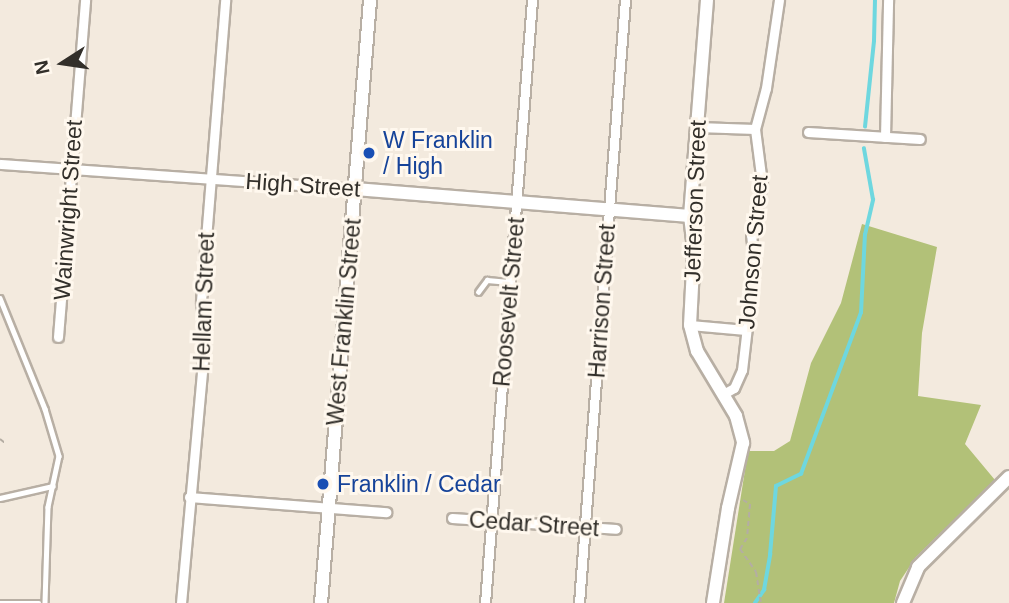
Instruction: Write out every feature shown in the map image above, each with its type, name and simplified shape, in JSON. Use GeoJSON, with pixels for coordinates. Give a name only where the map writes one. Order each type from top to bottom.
{"type":"FeatureCollection","features":[{"type":"Feature","properties":{"kind":"street","name":"Wainwright Street"},"geometry":{"type":"LineString","coordinates":[[58,337],[85,0]]}},
{"type":"Feature","properties":{"kind":"street","name":"Hellam Street"},"geometry":{"type":"LineString","coordinates":[[181,603],[205,339],[201,301],[225,0]]}},
{"type":"Feature","properties":{"kind":"street","name":"West Franklin Street"},"geometry":{"type":"LineString","coordinates":[[321,603],[370,0]]}},
{"type":"Feature","properties":{"kind":"street","name":"Roosevelt Street"},"geometry":{"type":"LineString","coordinates":[[485,603],[532,0]]}},
{"type":"Feature","properties":{"kind":"street","name":"Harrison Street"},"geometry":{"type":"LineString","coordinates":[[579,603],[625,0]]}},
{"type":"Feature","properties":{"kind":"street","name":"Jefferson Street"},"geometry":{"type":"LineString","coordinates":[[707,0],[690,216],[694,249],[690,325],[702,364],[724,393]]}},
{"type":"Feature","properties":{"kind":"street","name":"Johnson Street"},"geometry":{"type":"LineString","coordinates":[[724,393],[734,388],[740,377],[754,267],[751,234],[762,183],[755,129],[766,88],[779,0]]}},
{"type":"Feature","properties":{"kind":"street"},"geometry":{"type":"LineString","coordinates":[[885,136],[888,0]]}},
{"type":"Feature","properties":{"kind":"street"},"geometry":{"type":"LineString","coordinates":[[697,127],[755,129]]}},
{"type":"Feature","properties":{"kind":"street"},"geometry":{"type":"LineString","coordinates":[[808,132],[920,139]]}},
{"type":"Feature","properties":{"kind":"street","name":"High Street"},"geometry":{"type":"LineString","coordinates":[[0,163],[690,216]]}},
{"type":"Feature","properties":{"kind":"street"},"geometry":{"type":"LineString","coordinates":[[690,325],[746,330]]}},
{"type":"Feature","properties":{"kind":"street"},"geometry":{"type":"LineString","coordinates":[[713,603],[742,452],[741,425],[724,393]]}},
{"type":"Feature","properties":{"kind":"street"},"geometry":{"type":"LineString","coordinates":[[902,603],[918,567],[1009,477]]}},
{"type":"Feature","properties":{"kind":"street"},"geometry":{"type":"LineString","coordinates":[[189,497],[315,505],[329,510],[386,512]]}},
{"type":"Feature","properties":{"kind":"street","name":"Cedar Street"},"geometry":{"type":"LineString","coordinates":[[452,518],[616,530]]}},
{"type":"Feature","properties":{"kind":"lane"},"geometry":{"type":"LineString","coordinates":[[478,292],[487,280],[510,282]]}},
{"type":"Feature","properties":{"kind":"lane"},"geometry":{"type":"LineString","coordinates":[[0,298],[45,409],[60,461],[47,526],[45,603]]}},
{"type":"Feature","properties":{"kind":"lane"},"geometry":{"type":"LineString","coordinates":[[0,498],[53,486]]}},
{"type":"Feature","properties":{"kind":"lane"},"geometry":{"type":"LineString","coordinates":[[0,603],[39,603]]}},
{"type":"Feature","properties":{"kind":"path"},"geometry":{"type":"LineString","coordinates":[[0,439],[5,443]]}},
{"type":"Feature","properties":{"kind":"path"},"geometry":{"type":"LineString","coordinates":[[736,475],[743,500],[750,504],[747,538],[740,549],[756,572],[761,603]]}},
{"type":"Feature","properties":{"kind":"green space"},"geometry":{"type":"Polygon","coordinates":[[[862,224],[937,247],[922,333],[918,396],[981,405],[965,444],[995,480],[916,557],[900,581],[894,603],[724,603],[748,451],[774,451],[790,441],[811,363],[841,303],[862,224]]]}},
{"type":"Feature","properties":{"kind":"waterway"},"geometry":{"type":"LineString","coordinates":[[865,127],[874,41],[875,0]]}},
{"type":"Feature","properties":{"kind":"waterway"},"geometry":{"type":"LineString","coordinates":[[755,603],[764,590],[776,486],[801,474],[861,313],[865,235],[873,200],[864,149]]}},
{"type":"Feature","properties":{"kind":"place","name":"W Franklin / High"},"geometry":{"type":"Point","coordinates":[369,153]}},
{"type":"Feature","properties":{"kind":"place","name":"Franklin / Cedar"},"geometry":{"type":"Point","coordinates":[323,484]}}]}
